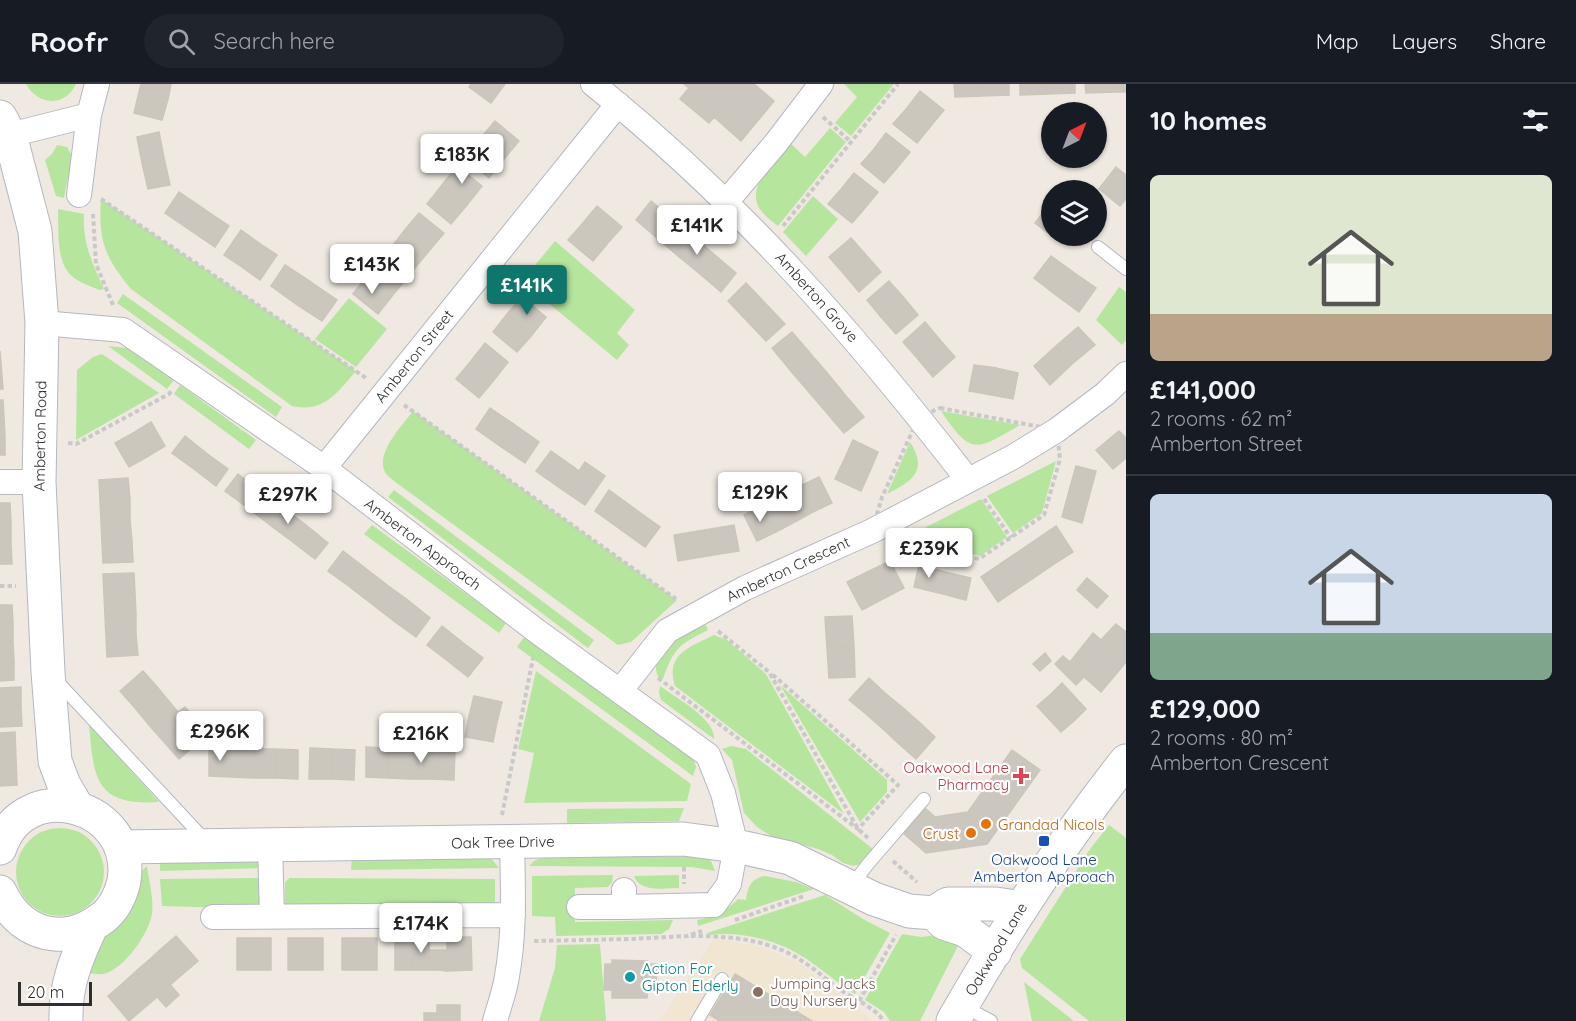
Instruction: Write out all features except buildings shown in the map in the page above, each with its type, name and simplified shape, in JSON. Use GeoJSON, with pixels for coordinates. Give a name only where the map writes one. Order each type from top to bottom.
{"type":"FeatureCollection","features":[{"type":"Feature","properties":{"kind":"street"},"geometry":{"type":"LineString","coordinates":[[84,191],[89,115],[97,84]]}},
{"type":"Feature","properties":{"kind":"street","name":"Amberton Grove"},"geometry":{"type":"LineString","coordinates":[[593,84],[684,160],[768,243],[858,343],[969,479]]}},
{"type":"Feature","properties":{"kind":"street"},"geometry":{"type":"LineString","coordinates":[[726,202],[776,143],[814,93]]}},
{"type":"Feature","properties":{"kind":"street","name":"Amberton Street"},"geometry":{"type":"LineString","coordinates":[[324,468],[618,104]]}},
{"type":"Feature","properties":{"kind":"street"},"geometry":{"type":"LineString","coordinates":[[5,126],[89,115]]}},
{"type":"Feature","properties":{"kind":"street","name":"Amberton Road"},"geometry":{"type":"LineString","coordinates":[[5,126],[35,231],[42,323],[39,482],[48,672],[55,761],[64,785],[77,807]]}},
{"type":"Feature","properties":{"kind":"street","name":"Amberton Approach"},"geometry":{"type":"LineString","coordinates":[[42,323],[123,330],[324,468],[538,632],[708,755],[723,793],[736,846]]}},
{"type":"Feature","properties":{"kind":"street","name":"Amberton Crescent"},"geometry":{"type":"LineString","coordinates":[[620,691],[667,631],[745,588],[872,531],[1013,457],[1057,430],[1126,374]]}},
{"type":"Feature","properties":{"kind":"street"},"geometry":{"type":"LineString","coordinates":[[0,482],[39,482]]}},
{"type":"Feature","properties":{"kind":"street","name":"Amberton Road"},"geometry":{"type":"LineString","coordinates":[[9,830],[45,786],[55,761]]}},
{"type":"Feature","properties":{"kind":"street","name":"Oakwood Lane"},"geometry":{"type":"LineString","coordinates":[[958,1013],[1021,908],[1069,837],[1126,761]]}},
{"type":"Feature","properties":{"kind":"street"},"geometry":{"type":"LineString","coordinates":[[9,830],[40,808],[54,805],[77,807],[102,819],[116,836],[121,847],[125,870],[122,891],[111,910],[91,927],[70,934],[54,934],[18,922]]}},
{"type":"Feature","properties":{"kind":"street","name":"Oak Tree Drive"},"geometry":{"type":"LineString","coordinates":[[121,847],[683,839],[736,846],[789,858],[874,899],[922,912],[965,930],[995,952]]}},
{"type":"Feature","properties":{"kind":"street"},"geometry":{"type":"LineString","coordinates":[[495,1021],[507,978],[513,915],[504,842]]}},
{"type":"Feature","properties":{"kind":"street"},"geometry":{"type":"LineString","coordinates":[[270,844],[272,916]]}},
{"type":"Feature","properties":{"kind":"street"},"geometry":{"type":"LineString","coordinates":[[579,907],[624,898],[684,906],[714,904],[729,884],[736,846]]}},
{"type":"Feature","properties":{"kind":"street"},"geometry":{"type":"LineString","coordinates":[[0,892],[6,906],[51,962],[66,1011]]}},
{"type":"Feature","properties":{"kind":"street"},"geometry":{"type":"LineString","coordinates":[[922,912],[948,904],[996,904],[1021,908]]}},
{"type":"Feature","properties":{"kind":"street"},"geometry":{"type":"LineString","coordinates":[[213,917],[513,915]]}},
{"type":"Feature","properties":{"kind":"street"},"geometry":{"type":"LineString","coordinates":[[66,1011],[74,964],[91,927]]}},
{"type":"Feature","properties":{"kind":"lane"},"geometry":{"type":"LineString","coordinates":[[1098,247],[1126,269]]}},
{"type":"Feature","properties":{"kind":"lane"},"geometry":{"type":"LineString","coordinates":[[48,672],[210,845]]}},
{"type":"Feature","properties":{"kind":"lane"},"geometry":{"type":"LineString","coordinates":[[846,884],[880,850],[924,799]]}},
{"type":"Feature","properties":{"kind":"lane"},"geometry":{"type":"LineString","coordinates":[[697,1021],[722,979]]}},
{"type":"Feature","properties":{"kind":"lane"},"geometry":{"type":"LineString","coordinates":[[958,1013],[991,1021]]}},
{"type":"Feature","properties":{"kind":"path"},"geometry":{"type":"LineString","coordinates":[[768,243],[898,84]]}},
{"type":"Feature","properties":{"kind":"path"},"geometry":{"type":"LineString","coordinates":[[814,93],[850,141]]}},
{"type":"Feature","properties":{"kind":"path"},"geometry":{"type":"LineString","coordinates":[[84,191],[386,392],[696,614],[769,672],[898,785],[858,829]]}},
{"type":"Feature","properties":{"kind":"path"},"geometry":{"type":"LineString","coordinates":[[84,191],[96,264],[123,330]]}},
{"type":"Feature","properties":{"kind":"path"},"geometry":{"type":"LineString","coordinates":[[40,443],[76,444],[169,394],[187,372]]}},
{"type":"Feature","properties":{"kind":"path"},"geometry":{"type":"LineString","coordinates":[[940,408],[1057,430],[1060,459],[1044,515],[980,559],[872,531],[882,497],[919,417],[940,408]]}},
{"type":"Feature","properties":{"kind":"path"},"geometry":{"type":"LineString","coordinates":[[969,479],[1011,538]]}},
{"type":"Feature","properties":{"kind":"path"},"geometry":{"type":"LineString","coordinates":[[504,842],[538,632]]}},
{"type":"Feature","properties":{"kind":"path"},"geometry":{"type":"LineString","coordinates":[[640,665],[858,829],[918,882],[922,912],[859,1001]]}},
{"type":"Feature","properties":{"kind":"path"},"geometry":{"type":"LineString","coordinates":[[769,672],[858,829]]}},
{"type":"Feature","properties":{"kind":"path"},"geometry":{"type":"LineString","coordinates":[[683,839],[687,936]]}},
{"type":"Feature","properties":{"kind":"path"},"geometry":{"type":"LineString","coordinates":[[731,921],[846,884]]}},
{"type":"Feature","properties":{"kind":"path"},"geometry":{"type":"LineString","coordinates":[[687,936],[709,928]]}},
{"type":"Feature","properties":{"kind":"path"},"geometry":{"type":"LineString","coordinates":[[511,941],[722,936],[764,943],[801,960],[880,1015],[884,1021]]}},
{"type":"Feature","properties":{"kind":"shaded area","name":"Jumping Jacks Day Nursery"},"geometry":{"type":"Polygon","coordinates":[[[713,940],[763,947],[799,963],[874,1021],[660,1021],[713,940]]]}},
{"type":"Feature","properties":{"kind":"green space"},"geometry":{"type":"Polygon","coordinates":[[[26,84],[76,84],[65,97],[51,101],[37,96],[26,84]]]}},
{"type":"Feature","properties":{"kind":"green space"},"geometry":{"type":"Polygon","coordinates":[[[844,84],[894,84],[851,136],[835,123],[857,97],[844,84]]]}},
{"type":"Feature","properties":{"kind":"green space"},"geometry":{"type":"Polygon","coordinates":[[[830,128],[846,142],[778,226],[765,215],[757,204],[758,185],[790,143],[805,157],[830,128]]]}},
{"type":"Feature","properties":{"kind":"green space"},"geometry":{"type":"Polygon","coordinates":[[[57,145],[67,147],[72,156],[64,198],[56,196],[45,160],[57,145]]]}},
{"type":"Feature","properties":{"kind":"green space"},"geometry":{"type":"Polygon","coordinates":[[[813,196],[838,219],[806,256],[783,232],[813,196]]]}},
{"type":"Feature","properties":{"kind":"green space"},"geometry":{"type":"Polygon","coordinates":[[[101,199],[356,371],[336,394],[321,404],[313,407],[292,406],[131,289],[115,268],[105,248],[101,226],[101,199]]]}},
{"type":"Feature","properties":{"kind":"green space"},"geometry":{"type":"Polygon","coordinates":[[[58,209],[84,214],[87,244],[104,289],[99,290],[82,283],[67,271],[59,245],[58,209]]]}},
{"type":"Feature","properties":{"kind":"green space"},"geometry":{"type":"Polygon","coordinates":[[[555,241],[635,310],[617,333],[629,345],[617,360],[522,281],[555,241]]]}},
{"type":"Feature","properties":{"kind":"green space"},"geometry":{"type":"Polygon","coordinates":[[[1119,287],[1126,292],[1126,340],[1122,345],[1096,320],[1119,287]]]}},
{"type":"Feature","properties":{"kind":"green space"},"geometry":{"type":"Polygon","coordinates":[[[123,294],[282,407],[276,417],[117,303],[123,294]]]}},
{"type":"Feature","properties":{"kind":"green space"},"geometry":{"type":"Polygon","coordinates":[[[349,298],[387,329],[356,367],[315,339],[349,298]]]}},
{"type":"Feature","properties":{"kind":"green space"},"geometry":{"type":"Polygon","coordinates":[[[108,346],[127,348],[174,380],[167,389],[108,346]]]}},
{"type":"Feature","properties":{"kind":"green space"},"geometry":{"type":"Polygon","coordinates":[[[102,354],[159,393],[76,440],[77,370],[93,357],[102,354]]]}},
{"type":"Feature","properties":{"kind":"green space"},"geometry":{"type":"Polygon","coordinates":[[[180,385],[256,440],[249,449],[174,394],[180,385]]]}},
{"type":"Feature","properties":{"kind":"green space"},"geometry":{"type":"Polygon","coordinates":[[[413,411],[677,600],[631,642],[618,645],[387,475],[383,467],[386,450],[413,411]]]}},
{"type":"Feature","properties":{"kind":"green space"},"geometry":{"type":"Polygon","coordinates":[[[941,411],[1020,425],[993,440],[976,445],[960,436],[941,411]]]}},
{"type":"Feature","properties":{"kind":"green space"},"geometry":{"type":"Polygon","coordinates":[[[910,442],[918,461],[915,474],[903,485],[887,494],[910,442]]]}},
{"type":"Feature","properties":{"kind":"green space"},"geometry":{"type":"Polygon","coordinates":[[[1056,461],[1042,513],[1013,533],[987,496],[1056,461]]]}},
{"type":"Feature","properties":{"kind":"green space"},"geometry":{"type":"Polygon","coordinates":[[[394,490],[594,640],[588,648],[388,497],[394,490]]]}},
{"type":"Feature","properties":{"kind":"green space"},"geometry":{"type":"Polygon","coordinates":[[[981,499],[1007,537],[980,556],[907,537],[981,499]]]}},
{"type":"Feature","properties":{"kind":"green space"},"geometry":{"type":"Polygon","coordinates":[[[372,525],[506,623],[499,633],[364,534],[372,525]]]}},
{"type":"Feature","properties":{"kind":"green space"},"geometry":{"type":"Polygon","coordinates":[[[706,625],[708,630],[690,639],[674,653],[663,679],[659,678],[656,669],[663,652],[680,638],[706,625]]]}},
{"type":"Feature","properties":{"kind":"green space"},"geometry":{"type":"Polygon","coordinates":[[[714,635],[727,640],[766,674],[844,814],[675,686],[673,675],[677,659],[688,648],[714,635]]]}},
{"type":"Feature","properties":{"kind":"green space"},"geometry":{"type":"Polygon","coordinates":[[[524,637],[694,760],[696,767],[693,776],[517,647],[524,637]]]}},
{"type":"Feature","properties":{"kind":"green space"},"geometry":{"type":"Polygon","coordinates":[[[536,671],[691,784],[687,801],[524,803],[534,753],[518,749],[536,671]]]}},
{"type":"Feature","properties":{"kind":"green space"},"geometry":{"type":"Polygon","coordinates":[[[780,685],[887,780],[887,792],[860,822],[780,685]]]}},
{"type":"Feature","properties":{"kind":"green space"},"geometry":{"type":"Polygon","coordinates":[[[660,686],[702,717],[713,731],[714,739],[661,700],[660,686]]]}},
{"type":"Feature","properties":{"kind":"green space"},"geometry":{"type":"Polygon","coordinates":[[[89,724],[159,802],[121,799],[102,785],[93,760],[89,724]]]}},
{"type":"Feature","properties":{"kind":"green space"},"geometry":{"type":"Polygon","coordinates":[[[731,746],[746,749],[873,849],[862,864],[853,866],[843,863],[818,849],[773,837],[757,827],[744,813],[732,760],[722,749],[731,746]]]}},
{"type":"Feature","properties":{"kind":"green space"},"geometry":{"type":"Polygon","coordinates":[[[684,808],[679,821],[567,823],[567,809],[684,808]]]}},
{"type":"Feature","properties":{"kind":"green space"},"geometry":{"type":"Polygon","coordinates":[[[1109,825],[1126,838],[1126,1021],[1089,1021],[1022,968],[1020,959],[1090,849],[1109,825]]]}},
{"type":"Feature","properties":{"kind":"green space"},"geometry":{"type":"Polygon","coordinates":[[[60,828],[85,835],[97,847],[104,872],[97,897],[85,909],[60,916],[35,909],[23,897],[16,872],[23,847],[35,835],[60,828]]]}},
{"type":"Feature","properties":{"kind":"green space"},"geometry":{"type":"Polygon","coordinates":[[[546,856],[704,857],[711,861],[715,871],[692,867],[529,866],[546,856]]]}},
{"type":"Feature","properties":{"kind":"green space"},"geometry":{"type":"Polygon","coordinates":[[[260,857],[262,868],[160,871],[160,863],[260,857]]]}},
{"type":"Feature","properties":{"kind":"green space"},"geometry":{"type":"Polygon","coordinates":[[[352,857],[491,858],[499,868],[351,870],[352,857]]]}},
{"type":"Feature","properties":{"kind":"green space"},"geometry":{"type":"Polygon","coordinates":[[[147,866],[152,896],[152,914],[141,940],[127,958],[111,971],[101,974],[85,972],[101,941],[128,915],[136,896],[140,872],[147,866]]]}},
{"type":"Feature","properties":{"kind":"green space"},"geometry":{"type":"Polygon","coordinates":[[[613,875],[608,887],[575,888],[575,922],[673,920],[669,929],[661,934],[556,936],[555,917],[532,916],[532,876],[613,875]]]}},
{"type":"Feature","properties":{"kind":"green space"},"geometry":{"type":"Polygon","coordinates":[[[679,875],[679,888],[660,889],[642,885],[634,876],[679,875]]]}},
{"type":"Feature","properties":{"kind":"green space"},"geometry":{"type":"Polygon","coordinates":[[[765,876],[796,882],[814,889],[698,926],[697,920],[719,913],[738,899],[746,900],[751,884],[756,879],[765,876]]]}},
{"type":"Feature","properties":{"kind":"green space"},"geometry":{"type":"Polygon","coordinates":[[[257,878],[264,882],[261,909],[162,906],[160,879],[257,878]]]}},
{"type":"Feature","properties":{"kind":"green space"},"geometry":{"type":"Polygon","coordinates":[[[290,878],[495,879],[495,906],[285,905],[285,882],[290,878]]]}},
{"type":"Feature","properties":{"kind":"green space"},"geometry":{"type":"Polygon","coordinates":[[[825,895],[890,933],[855,994],[805,958],[783,946],[759,938],[707,933],[825,895]]]}},
{"type":"Feature","properties":{"kind":"green space"},"geometry":{"type":"Polygon","coordinates":[[[951,933],[958,941],[958,946],[920,1021],[890,1021],[884,1012],[865,1000],[902,934],[921,937],[951,933]]]}},
{"type":"Feature","properties":{"kind":"green space"},"geometry":{"type":"Polygon","coordinates":[[[600,944],[606,1021],[539,1021],[555,968],[557,945],[600,944]]]}},
{"type":"Feature","properties":{"kind":"green space"},"geometry":{"type":"Polygon","coordinates":[[[1024,982],[1074,1021],[1032,1021],[1024,982]]]}},
{"type":"Feature","properties":{"kind":"place","name":"Oakwood Lane Pharmacy"},"geometry":{"type":"Point","coordinates":[1021,776]}},
{"type":"Feature","properties":{"kind":"place","name":"Grandad Nicols"},"geometry":{"type":"Point","coordinates":[986,824]}},
{"type":"Feature","properties":{"kind":"place","name":"Crust"},"geometry":{"type":"Point","coordinates":[971,833]}},
{"type":"Feature","properties":{"kind":"place","name":"Oakwood Lane Amberton Approach"},"geometry":{"type":"Point","coordinates":[1044,841]}},
{"type":"Feature","properties":{"kind":"place","name":"Action For Gipton Elderly"},"geometry":{"type":"Point","coordinates":[630,977]}},
{"type":"Feature","properties":{"kind":"place","name":"Jumping Jacks Day Nursery"},"geometry":{"type":"Point","coordinates":[758,992]}}]}
